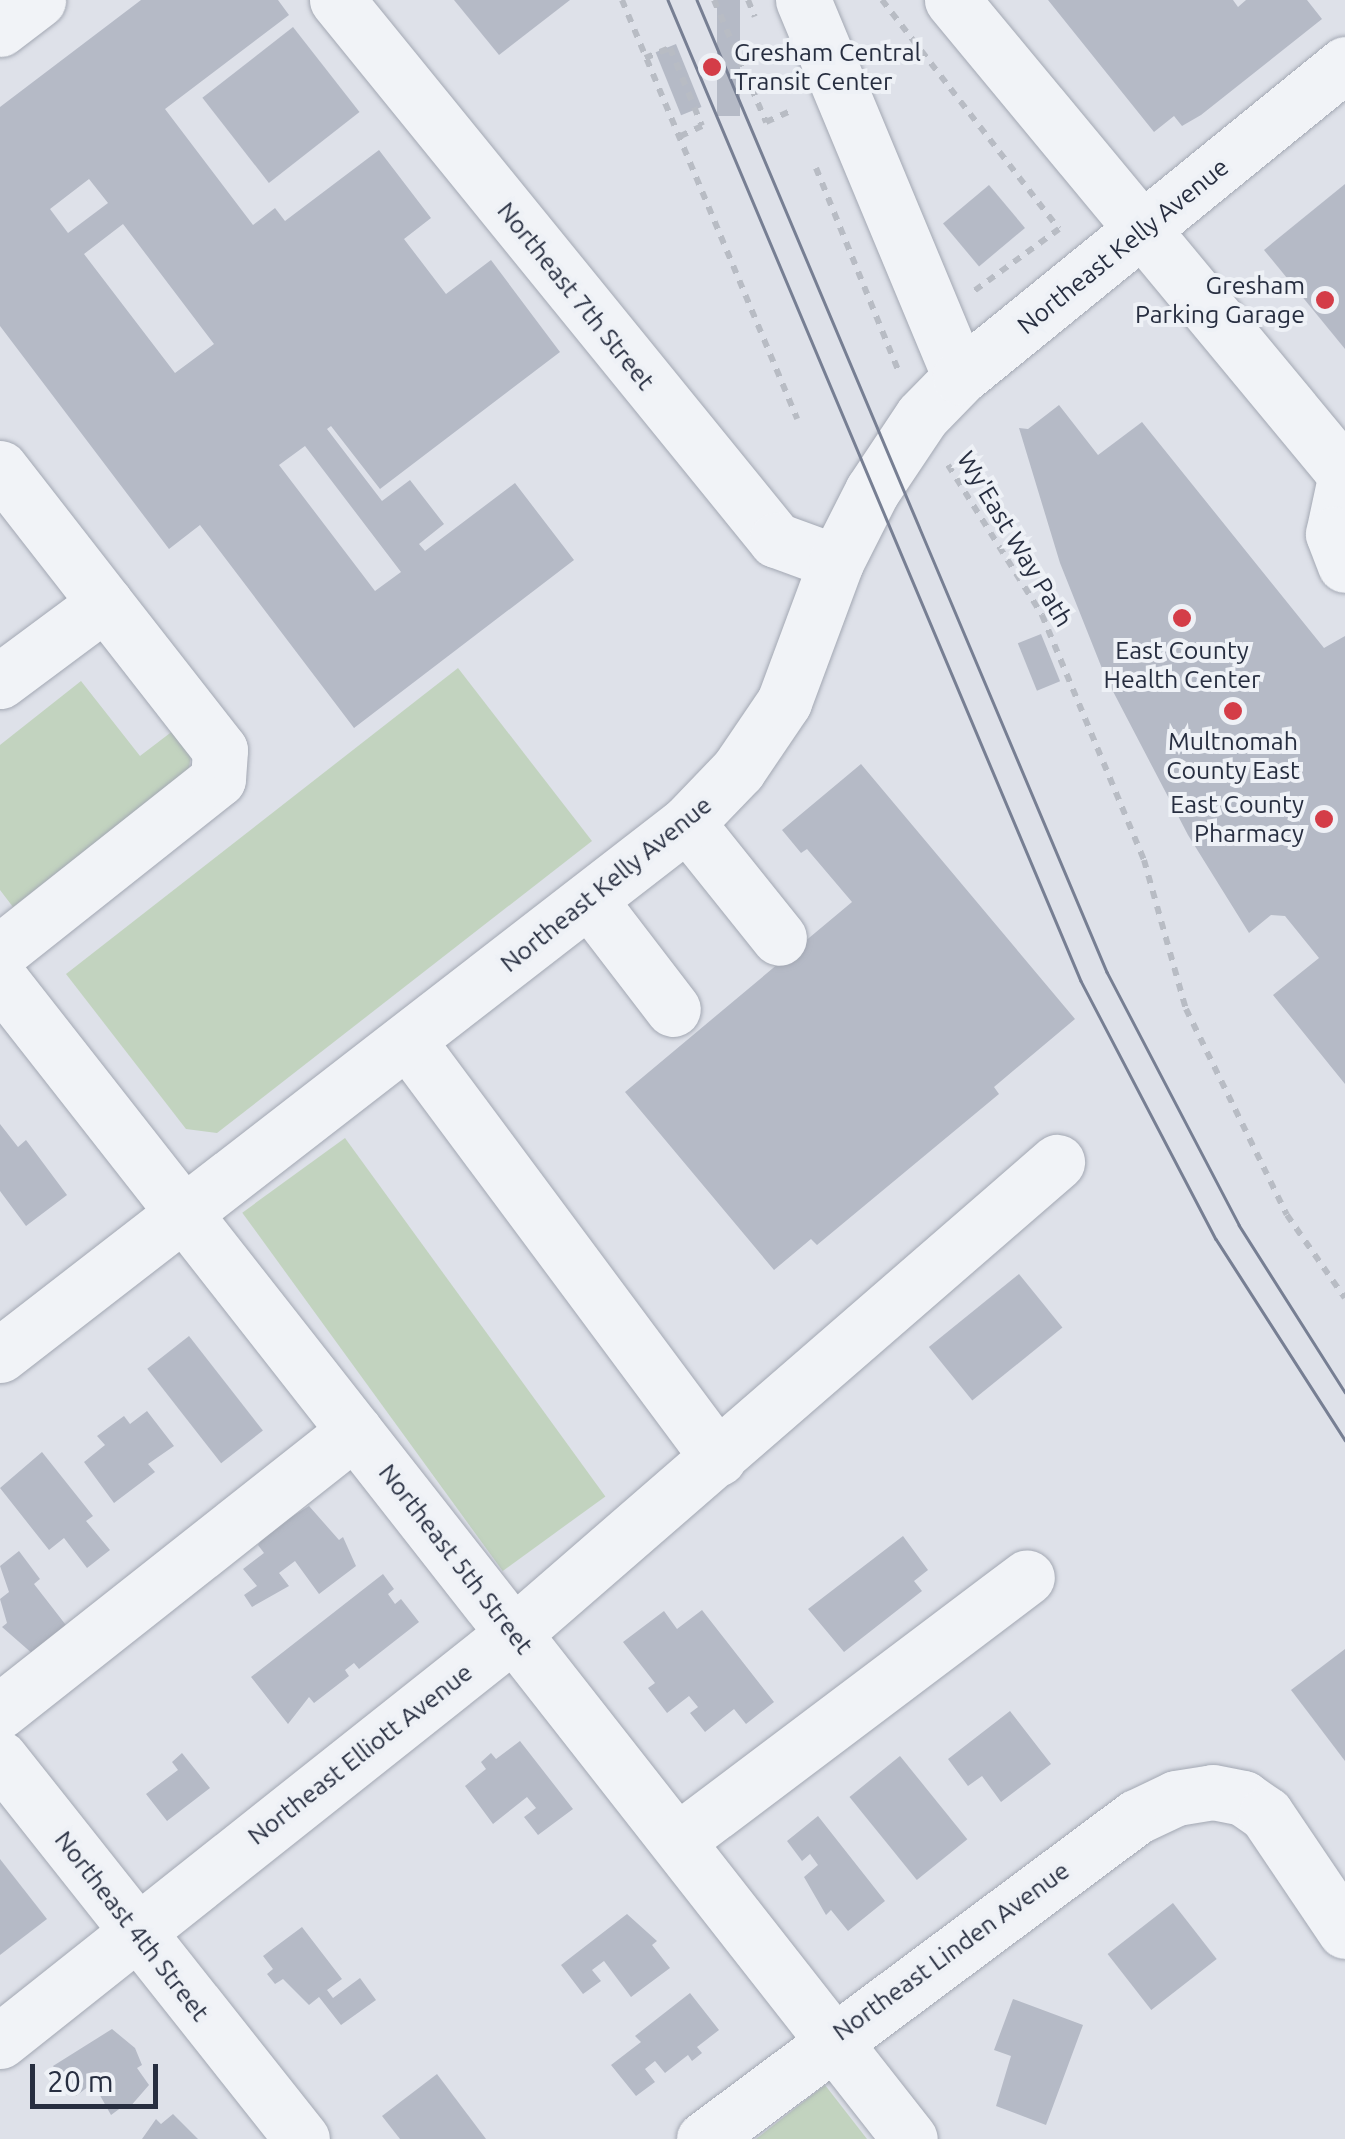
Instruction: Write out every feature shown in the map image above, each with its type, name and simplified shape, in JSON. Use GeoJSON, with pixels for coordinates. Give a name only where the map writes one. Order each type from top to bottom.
{"type":"FeatureCollection","features":[{"type":"Feature","properties":{"kind":"street"},"geometry":{"type":"LineString","coordinates":[[0,29],[38,0]]}},
{"type":"Feature","properties":{"kind":"street","name":"Northeast 7th Street"},"geometry":{"type":"LineString","coordinates":[[337,0],[776,540],[836,562]]}},
{"type":"Feature","properties":{"kind":"street"},"geometry":{"type":"LineString","coordinates":[[803,0],[960,376]]}},
{"type":"Feature","properties":{"kind":"street"},"geometry":{"type":"LineString","coordinates":[[952,0],[1345,476],[1333,534],[1345,565]]}},
{"type":"Feature","properties":{"kind":"street","name":"Northeast Kelly Avenue"},"geometry":{"type":"LineString","coordinates":[[0,1354],[687,824],[738,770],[784,702],[836,562],[872,491],[910,393],[960,376],[1345,64]]}},
{"type":"Feature","properties":{"kind":"street"},"geometry":{"type":"LineString","coordinates":[[0,468],[220,750],[218,779],[0,952]]}},
{"type":"Feature","properties":{"kind":"street"},"geometry":{"type":"LineString","coordinates":[[0,680],[105,602]]}},
{"type":"Feature","properties":{"kind":"street"},"geometry":{"type":"LineString","coordinates":[[687,824],[778,938]]}},
{"type":"Feature","properties":{"kind":"street"},"geometry":{"type":"LineString","coordinates":[[590,901],[673,1009]]}},
{"type":"Feature","properties":{"kind":"street","name":"Northeast 5th Street"},"geometry":{"type":"LineString","coordinates":[[0,979],[910,2139]]}},
{"type":"Feature","properties":{"kind":"street"},"geometry":{"type":"LineString","coordinates":[[408,1041],[718,1458]]}},
{"type":"Feature","properties":{"kind":"street","name":"Northeast Elliott Avenue"},"geometry":{"type":"LineString","coordinates":[[0,2041],[514,1633],[1057,1162]]}},
{"type":"Feature","properties":{"kind":"street"},"geometry":{"type":"LineString","coordinates":[[0,1711],[356,1431]]}},
{"type":"Feature","properties":{"kind":"street"},"geometry":{"type":"LineString","coordinates":[[676,1841],[1028,1577]]}},
{"type":"Feature","properties":{"kind":"street","name":"Northeast 4th Street"},"geometry":{"type":"LineString","coordinates":[[0,1758],[302,2139]]}},
{"type":"Feature","properties":{"kind":"street","name":"Northeast Linden Avenue"},"geometry":{"type":"LineString","coordinates":[[704,2139],[831,2038],[1151,1806],[1213,1792],[1243,1798],[1266,1814],[1345,1930]]}},
{"type":"Feature","properties":{"kind":"path"},"geometry":{"type":"LineString","coordinates":[[622,0],[797,418]]}},
{"type":"Feature","properties":{"kind":"path"},"geometry":{"type":"LineString","coordinates":[[714,0],[766,122],[793,110]]}},
{"type":"Feature","properties":{"kind":"path"},"geometry":{"type":"LineString","coordinates":[[748,0],[763,37]]}},
{"type":"Feature","properties":{"kind":"path"},"geometry":{"type":"LineString","coordinates":[[882,0],[1059,229],[938,322],[910,393]]}},
{"type":"Feature","properties":{"kind":"path"},"geometry":{"type":"LineString","coordinates":[[645,58],[670,48],[702,126],[678,136]]}},
{"type":"Feature","properties":{"kind":"path"},"geometry":{"type":"LineString","coordinates":[[785,92],[800,128]]}},
{"type":"Feature","properties":{"kind":"path","name":"Wy'East Way Path"},"geometry":{"type":"LineString","coordinates":[[813,162],[910,393],[1042,615],[1144,860],[1186,1009],[1287,1215],[1345,1298]]}},
{"type":"Feature","properties":{"kind":"green space"},"geometry":{"type":"Polygon","coordinates":[[[458,668],[592,841],[217,1133],[186,1129],[66,974],[458,668]]]}},
{"type":"Feature","properties":{"kind":"green space"},"geometry":{"type":"Polygon","coordinates":[[[81,681],[140,756],[178,727],[192,745],[189,769],[13,907],[0,890],[0,745],[81,681]]]}},
{"type":"Feature","properties":{"kind":"green space"},"geometry":{"type":"Polygon","coordinates":[[[345,1138],[605,1496],[503,1571],[242,1213],[345,1138]]]}},
{"type":"Feature","properties":{"kind":"green space"},"geometry":{"type":"Polygon","coordinates":[[[825,2085],[867,2139],[756,2139],[825,2085]]]}},
{"type":"Feature","properties":{"kind":"building"},"geometry":{"type":"Polygon","coordinates":[[[141,0],[278,0],[289,15],[165,109],[253,225],[275,208],[285,221],[379,150],[431,218],[404,239],[446,294],[491,260],[560,352],[380,489],[331,426],[327,429],[382,501],[410,480],[444,524],[419,544],[425,551],[515,483],[574,560],[354,728],[200,525],[169,549],[0,326],[0,107],[141,0]],[[89,179],[50,209],[68,233],[108,203],[89,179]],[[123,224],[84,254],[175,373],[214,344],[123,224]],[[305,446],[279,465],[375,591],[401,572],[305,446]]]}},
{"type":"Feature","properties":{"kind":"building"},"geometry":{"type":"Polygon","coordinates":[[[454,0],[570,0],[499,55],[454,0]]]}},
{"type":"Feature","properties":{"kind":"building"},"geometry":{"type":"Polygon","coordinates":[[[717,0],[740,0],[740,116],[717,116],[717,0]]]}},
{"type":"Feature","properties":{"kind":"building"},"geometry":{"type":"Polygon","coordinates":[[[1048,0],[1233,0],[1238,7],[1246,0],[1307,0],[1322,19],[1201,115],[1182,126],[1174,116],[1154,132],[1048,0]]]}},
{"type":"Feature","properties":{"kind":"building"},"geometry":{"type":"Polygon","coordinates":[[[293,27],[359,112],[269,183],[202,98],[293,27]]]}},
{"type":"Feature","properties":{"kind":"building"},"geometry":{"type":"Polygon","coordinates":[[[676,44],[701,107],[681,115],[656,52],[676,44]]]}},
{"type":"Feature","properties":{"kind":"building","name":"Gresham Parking Garage"},"geometry":{"type":"Polygon","coordinates":[[[1345,184],[1345,349],[1264,250],[1345,184]]]}},
{"type":"Feature","properties":{"kind":"building"},"geometry":{"type":"Polygon","coordinates":[[[989,185],[1025,228],[979,266],[943,224],[989,185]]]}},
{"type":"Feature","properties":{"kind":"building","name":"Multnomah County East"},"geometry":{"type":"Polygon","coordinates":[[[1059,405],[1098,455],[1142,422],[1324,648],[1345,636],[1345,1084],[1273,995],[1319,958],[1285,916],[1271,915],[1249,933],[1188,835],[1105,676],[1060,563],[1019,428],[1028,429],[1059,405]]]}},
{"type":"Feature","properties":{"kind":"building"},"geometry":{"type":"Polygon","coordinates":[[[1041,634],[1060,681],[1037,691],[1018,643],[1041,634]]]}},
{"type":"Feature","properties":{"kind":"building"},"geometry":{"type":"Polygon","coordinates":[[[861,764],[1075,1019],[994,1087],[999,1094],[817,1245],[811,1239],[774,1270],[625,1092],[852,902],[807,849],[801,853],[782,830],[861,764]]]}},
{"type":"Feature","properties":{"kind":"building"},"geometry":{"type":"Polygon","coordinates":[[[0,1124],[18,1147],[26,1140],[67,1195],[26,1226],[0,1191],[0,1124]]]}},
{"type":"Feature","properties":{"kind":"building"},"geometry":{"type":"Polygon","coordinates":[[[1019,1274],[1062,1328],[972,1401],[929,1347],[1019,1274]]]}},
{"type":"Feature","properties":{"kind":"building"},"geometry":{"type":"Polygon","coordinates":[[[189,1336],[263,1431],[221,1463],[147,1369],[189,1336]]]}},
{"type":"Feature","properties":{"kind":"building"},"geometry":{"type":"Polygon","coordinates":[[[147,1411],[174,1446],[148,1464],[155,1472],[114,1503],[84,1462],[105,1445],[97,1436],[124,1416],[130,1424],[147,1411]]]}},
{"type":"Feature","properties":{"kind":"building"},"geometry":{"type":"Polygon","coordinates":[[[42,1452],[93,1516],[86,1521],[110,1550],[87,1568],[64,1538],[49,1550],[0,1488],[42,1452]]]}},
{"type":"Feature","properties":{"kind":"building"},"geometry":{"type":"Polygon","coordinates":[[[309,1506],[339,1540],[343,1537],[356,1566],[319,1594],[295,1561],[279,1573],[289,1586],[252,1607],[244,1595],[257,1586],[243,1569],[264,1553],[258,1545],[267,1532],[309,1506]]]}},
{"type":"Feature","properties":{"kind":"building"},"geometry":{"type":"Polygon","coordinates":[[[903,1536],[928,1570],[914,1581],[922,1591],[844,1652],[808,1609],[903,1536]]]}},
{"type":"Feature","properties":{"kind":"building"},"geometry":{"type":"Polygon","coordinates":[[[19,1551],[40,1579],[34,1584],[69,1629],[34,1655],[2,1627],[7,1623],[0,1599],[9,1592],[0,1566],[19,1551]]]}},
{"type":"Feature","properties":{"kind":"building"},"geometry":{"type":"Polygon","coordinates":[[[383,1574],[394,1589],[388,1594],[395,1604],[401,1599],[419,1622],[359,1669],[354,1663],[345,1670],[349,1676],[314,1703],[309,1697],[288,1724],[251,1677],[383,1574]]]}},
{"type":"Feature","properties":{"kind":"building"},"geometry":{"type":"Polygon","coordinates":[[[702,1610],[774,1702],[746,1724],[734,1709],[705,1732],[690,1713],[698,1707],[689,1696],[667,1713],[648,1688],[655,1683],[623,1642],[664,1611],[677,1629],[702,1610]]]}},
{"type":"Feature","properties":{"kind":"building"},"geometry":{"type":"Polygon","coordinates":[[[1345,1649],[1345,1761],[1291,1690],[1345,1649]]]}},
{"type":"Feature","properties":{"kind":"building"},"geometry":{"type":"Polygon","coordinates":[[[1010,1711],[1051,1764],[1001,1802],[982,1776],[968,1786],[948,1759],[1010,1711]]]}},
{"type":"Feature","properties":{"kind":"building"},"geometry":{"type":"Polygon","coordinates":[[[520,1741],[573,1809],[538,1835],[524,1817],[536,1808],[527,1797],[493,1824],[465,1786],[486,1769],[481,1762],[491,1753],[496,1759],[520,1741]]]}},
{"type":"Feature","properties":{"kind":"building"},"geometry":{"type":"Polygon","coordinates":[[[182,1753],[210,1788],[167,1821],[146,1794],[178,1770],[172,1762],[182,1753]]]}},
{"type":"Feature","properties":{"kind":"building"},"geometry":{"type":"Polygon","coordinates":[[[900,1756],[967,1839],[917,1880],[849,1797],[900,1756]]]}},
{"type":"Feature","properties":{"kind":"building"},"geometry":{"type":"Polygon","coordinates":[[[818,1816],[885,1901],[848,1931],[831,1910],[826,1915],[804,1877],[818,1865],[810,1854],[802,1861],[787,1841],[818,1816]]]}},
{"type":"Feature","properties":{"kind":"building"},"geometry":{"type":"Polygon","coordinates":[[[0,1859],[47,1919],[0,1955],[0,1859]]]}},
{"type":"Feature","properties":{"kind":"building"},"geometry":{"type":"Polygon","coordinates":[[[1173,1903],[1217,1959],[1151,2010],[1108,1954],[1173,1903]]]}},
{"type":"Feature","properties":{"kind":"building"},"geometry":{"type":"Polygon","coordinates":[[[627,1914],[657,1941],[652,1945],[670,1968],[631,1997],[604,1961],[592,1970],[601,1981],[583,1994],[561,1965],[627,1914]]]}},
{"type":"Feature","properties":{"kind":"building"},"geometry":{"type":"Polygon","coordinates":[[[302,1927],[342,1979],[327,1990],[333,1998],[360,1978],[376,2000],[341,2025],[319,1997],[309,2005],[283,1979],[275,1984],[267,1974],[273,1969],[263,1956],[302,1927]]]}},
{"type":"Feature","properties":{"kind":"building"},"geometry":{"type":"Polygon","coordinates":[[[690,1993],[719,2030],[697,2047],[702,2053],[692,2061],[688,2055],[665,2073],[655,2061],[645,2069],[655,2082],[636,2096],[611,2065],[641,2042],[635,2036],[690,1993]]]}},
{"type":"Feature","properties":{"kind":"building"},"geometry":{"type":"Polygon","coordinates":[[[1013,1999],[1083,2025],[1046,2125],[996,2106],[1011,2056],[994,2050],[1013,1999]]]}},
{"type":"Feature","properties":{"kind":"building"},"geometry":{"type":"Polygon","coordinates":[[[112,2029],[135,2048],[142,2065],[137,2068],[149,2085],[129,2108],[126,2104],[111,2115],[93,2083],[76,2096],[53,2066],[112,2029]]]}},
{"type":"Feature","properties":{"kind":"building"},"geometry":{"type":"Polygon","coordinates":[[[437,2074],[486,2139],[400,2139],[382,2116],[437,2074]]]}},
{"type":"Feature","properties":{"kind":"building"},"geometry":{"type":"Polygon","coordinates":[[[173,2114],[198,2139],[142,2139],[156,2119],[161,2124],[173,2114]]]}},
{"type":"Feature","properties":{"kind":"tram line"},"geometry":{"type":"LineString","coordinates":[[668,0],[1081,981],[1216,1239],[1345,1440]]}},
{"type":"Feature","properties":{"kind":"tram line"},"geometry":{"type":"LineString","coordinates":[[697,0],[1107,972],[1239,1225],[1345,1392]]}},
{"type":"Feature","properties":{"kind":"place","name":"Gresham Central Transit Center"},"geometry":{"type":"Point","coordinates":[712,67]}},
{"type":"Feature","properties":{"kind":"place","name":"Gresham Parking Garage"},"geometry":{"type":"Point","coordinates":[1325,300]}},
{"type":"Feature","properties":{"kind":"place","name":"East County Health Center"},"geometry":{"type":"Point","coordinates":[1182,618]}},
{"type":"Feature","properties":{"kind":"place","name":"Multnomah County East"},"geometry":{"type":"Point","coordinates":[1233,711]}},
{"type":"Feature","properties":{"kind":"place","name":"East County Pharmacy"},"geometry":{"type":"Point","coordinates":[1324,819]}}]}
